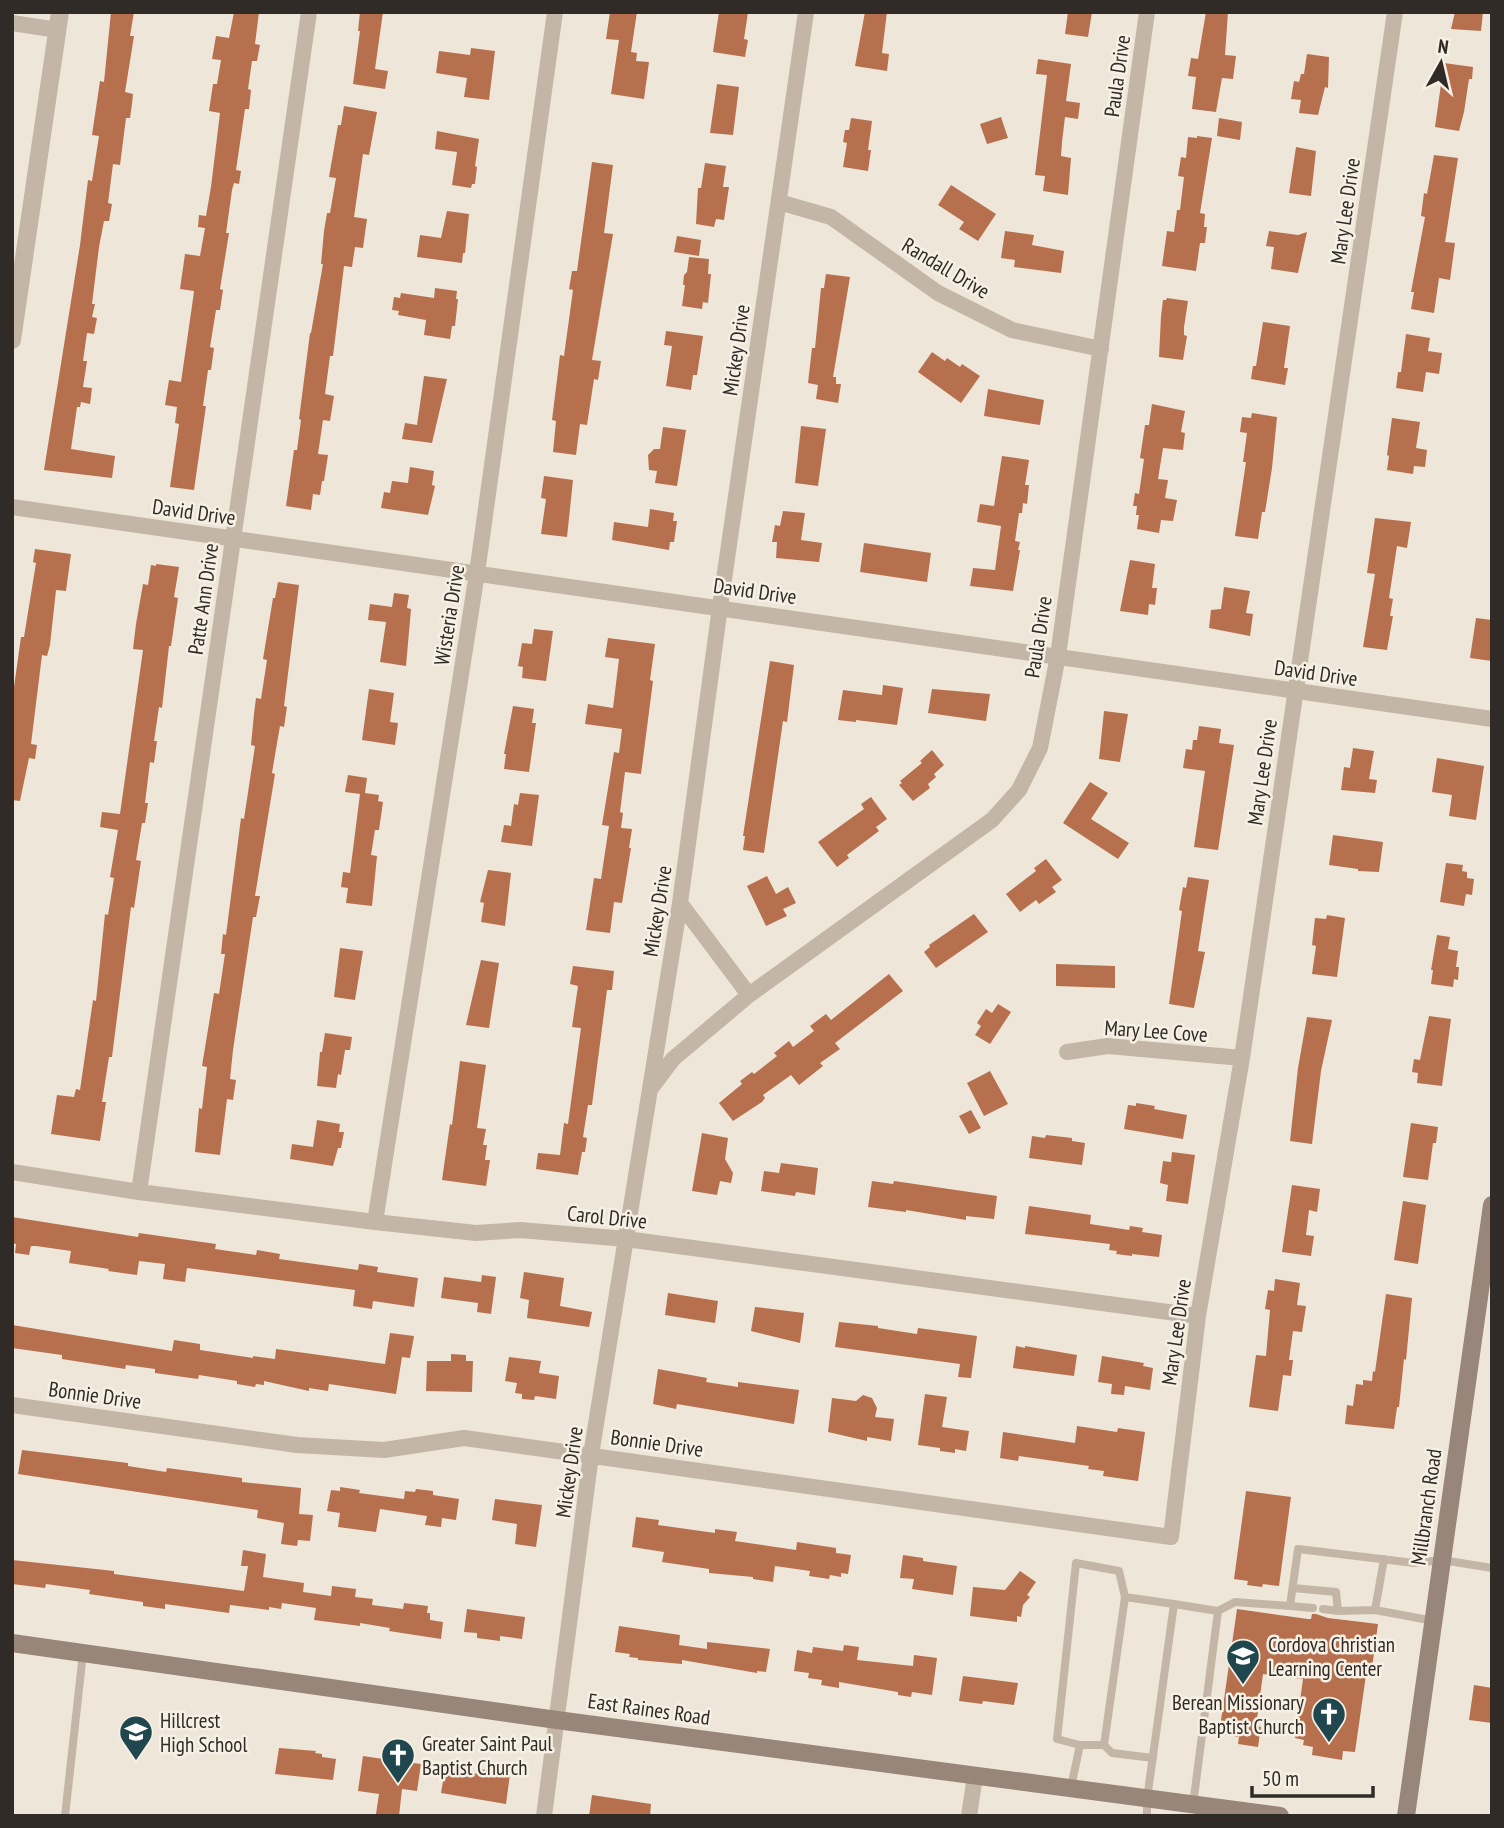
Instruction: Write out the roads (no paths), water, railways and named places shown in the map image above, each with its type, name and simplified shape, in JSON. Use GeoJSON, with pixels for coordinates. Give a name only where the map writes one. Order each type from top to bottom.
{"type":"FeatureCollection","features":[{"type":"Feature","properties":{"kind":"main road","name":"Millbranch Road"},"geometry":{"type":"LineString","coordinates":[[1406,1816],[1492,1205]]}},
{"type":"Feature","properties":{"kind":"main road","name":"East Raines Road"},"geometry":{"type":"LineString","coordinates":[[12,1643],[557,1720],[1071,1788],[1147,1807],[1193,1805],[1236,1813],[1280,1816]]}},
{"type":"Feature","properties":{"kind":"street","name":"Patte Ann Drive"},"geometry":{"type":"LineString","coordinates":[[139,1192],[309,12]]}},
{"type":"Feature","properties":{"kind":"street","name":"Wisteria Drive"},"geometry":{"type":"LineString","coordinates":[[376,1222],[477,573],[555,12]]}},
{"type":"Feature","properties":{"kind":"street","name":"Mickey Drive"},"geometry":{"type":"LineString","coordinates":[[544,1816],[592,1455],[680,903],[806,12]]}},
{"type":"Feature","properties":{"kind":"street","name":"Paula Drive"},"geometry":{"type":"LineString","coordinates":[[649,1090],[674,1059],[749,995],[992,820],[1019,790],[1040,748],[1058,656],[1147,12]]}},
{"type":"Feature","properties":{"kind":"street","name":"Mary Lee Drive"},"geometry":{"type":"LineString","coordinates":[[1171,1537],[1198,1316],[1242,1058],[1395,12]]}},
{"type":"Feature","properties":{"kind":"street"},"geometry":{"type":"LineString","coordinates":[[12,23],[59,21],[18,269],[12,340]]}},
{"type":"Feature","properties":{"kind":"street","name":"Randall Drive"},"geometry":{"type":"LineString","coordinates":[[779,202],[831,217],[938,293],[1012,330],[1101,349]]}},
{"type":"Feature","properties":{"kind":"street","name":"David Drive"},"geometry":{"type":"LineString","coordinates":[[12,507],[1492,719]]}},
{"type":"Feature","properties":{"kind":"street"},"geometry":{"type":"LineString","coordinates":[[680,903],[749,995]]}},
{"type":"Feature","properties":{"kind":"street","name":"Mary Lee Cove"},"geometry":{"type":"LineString","coordinates":[[1067,1052],[1108,1046],[1242,1058]]}},
{"type":"Feature","properties":{"kind":"street","name":"Carol Drive"},"geometry":{"type":"LineString","coordinates":[[12,1172],[139,1192],[476,1233],[520,1230],[626,1239],[1198,1316]]}},
{"type":"Feature","properties":{"kind":"street","name":"Bonnie Drive"},"geometry":{"type":"LineString","coordinates":[[12,1405],[297,1445],[384,1450],[464,1438],[1171,1537]]}},
{"type":"Feature","properties":{"kind":"street"},"geometry":{"type":"LineString","coordinates":[[969,1816],[975,1776]]}},
{"type":"Feature","properties":{"kind":"lane"},"geometry":{"type":"LineString","coordinates":[[1290,1606],[1298,1549],[1414,1563],[1442,1560],[1492,1568]]}},
{"type":"Feature","properties":{"kind":"lane"},"geometry":{"type":"LineString","coordinates":[[1375,1610],[1384,1559]]}},
{"type":"Feature","properties":{"kind":"lane"},"geometry":{"type":"LineString","coordinates":[[1104,1745],[1125,1597],[1119,1571],[1076,1563],[1056,1739],[1080,1745],[1104,1745],[1112,1753],[1153,1758]]}},
{"type":"Feature","properties":{"kind":"lane"},"geometry":{"type":"LineString","coordinates":[[1293,1588],[1336,1592],[1338,1611]]}},
{"type":"Feature","properties":{"kind":"lane"},"geometry":{"type":"LineString","coordinates":[[1125,1597],[1218,1611],[1235,1602],[1312,1608]]}},
{"type":"Feature","properties":{"kind":"lane"},"geometry":{"type":"LineString","coordinates":[[1147,1807],[1174,1604]]}},
{"type":"Feature","properties":{"kind":"lane"},"geometry":{"type":"LineString","coordinates":[[1323,1609],[1375,1610],[1434,1621]]}},
{"type":"Feature","properties":{"kind":"lane"},"geometry":{"type":"LineString","coordinates":[[1193,1805],[1218,1611]]}},
{"type":"Feature","properties":{"kind":"lane"},"geometry":{"type":"LineString","coordinates":[[65,1816],[83,1653]]}},
{"type":"Feature","properties":{"kind":"lane"},"geometry":{"type":"LineString","coordinates":[[1071,1788],[1080,1745]]}},
{"type":"Feature","properties":{"kind":"place","name":"Cordova Christian Learning Center"},"geometry":{"type":"Point","coordinates":[1243,1686]}},
{"type":"Feature","properties":{"kind":"place","name":"Berean Missionary Baptist Church"},"geometry":{"type":"Point","coordinates":[1329,1744]}},
{"type":"Feature","properties":{"kind":"place","name":"Hillcrest High School"},"geometry":{"type":"Point","coordinates":[136,1762]}},
{"type":"Feature","properties":{"kind":"place","name":"Greater Saint Paul Baptist Church"},"geometry":{"type":"Point","coordinates":[398,1785]}}]}
